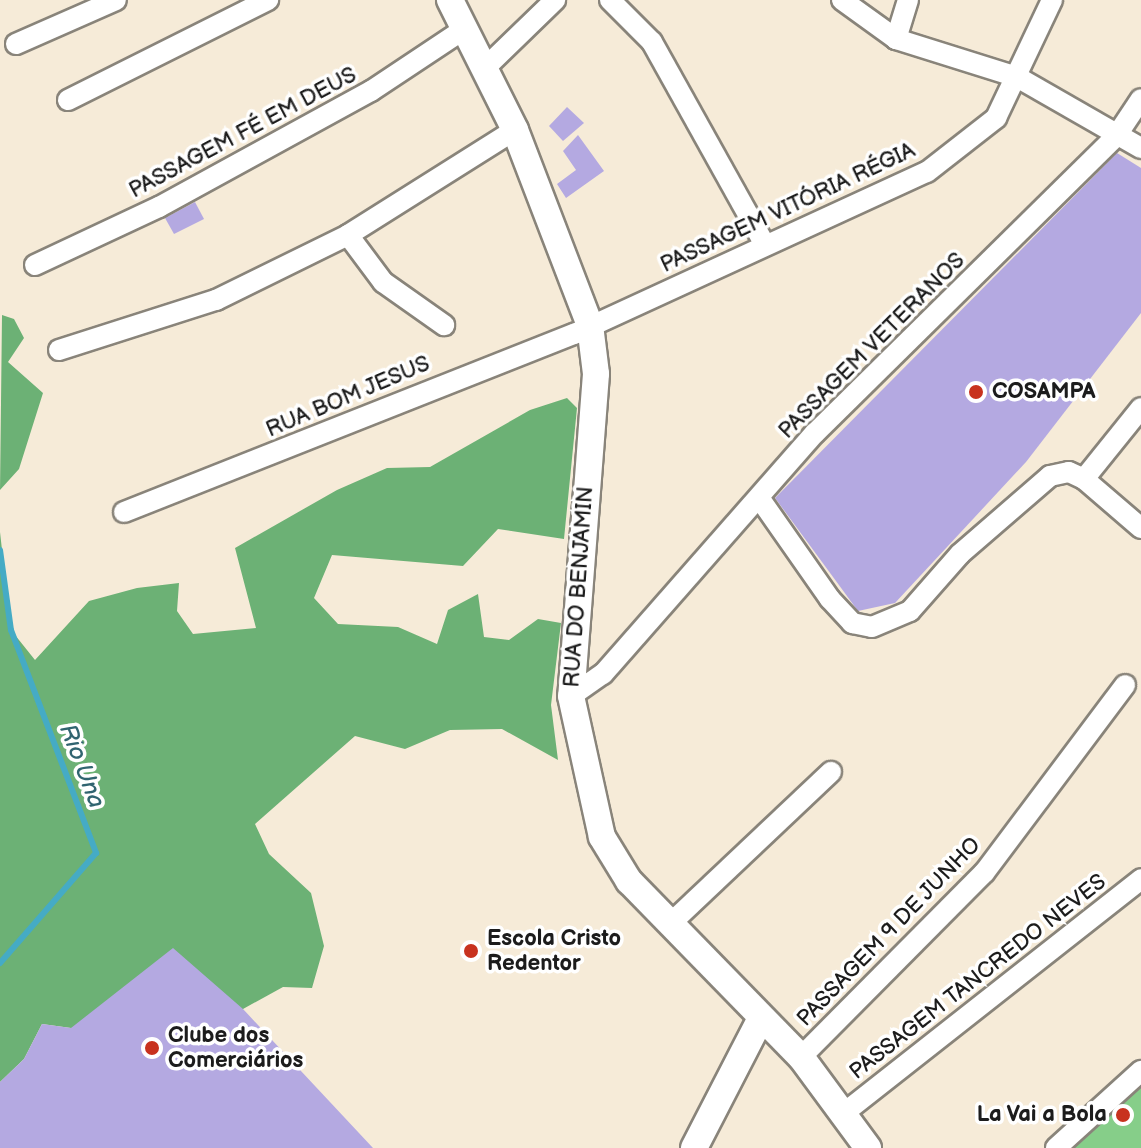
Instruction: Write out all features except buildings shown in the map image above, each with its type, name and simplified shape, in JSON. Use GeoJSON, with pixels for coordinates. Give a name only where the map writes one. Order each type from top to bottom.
{"type":"FeatureCollection","features":[{"type":"Feature","properties":{"kind":"main road","name":"RUA DO BENJAMIN"},"geometry":{"type":"LineString","coordinates":[[450,0],[487,66],[515,130],[590,325],[596,374],[571,696],[602,837],[669,925],[760,1020],[801,1057],[868,1148]]}},
{"type":"Feature","properties":{"kind":"main road"},"geometry":{"type":"LineString","coordinates":[[694,1148],[760,1020]]}},
{"type":"Feature","properties":{"kind":"street"},"geometry":{"type":"LineString","coordinates":[[16,44],[116,0]]}},
{"type":"Feature","properties":{"kind":"street"},"geometry":{"type":"LineString","coordinates":[[68,100],[268,0]]}},
{"type":"Feature","properties":{"kind":"street"},"geometry":{"type":"LineString","coordinates":[[487,66],[555,0]]}},
{"type":"Feature","properties":{"kind":"street"},"geometry":{"type":"LineString","coordinates":[[610,0],[652,42],[764,243]]}},
{"type":"Feature","properties":{"kind":"street"},"geometry":{"type":"LineString","coordinates":[[842,0],[896,39],[1017,77],[1141,148]]}},
{"type":"Feature","properties":{"kind":"street"},"geometry":{"type":"LineString","coordinates":[[896,39],[908,0]]}},
{"type":"Feature","properties":{"kind":"street","name":"PASSAGEM VITÓRIA RÉGIA"},"geometry":{"type":"LineString","coordinates":[[590,325],[764,243],[927,172],[996,118],[1052,0]]}},
{"type":"Feature","properties":{"kind":"street","name":"PASSAGEM FÉ EM DEUS"},"geometry":{"type":"LineString","coordinates":[[35,265],[159,207],[371,91],[466,28]]}},
{"type":"Feature","properties":{"kind":"street","name":"PASSAGEM VETERANOS"},"geometry":{"type":"LineString","coordinates":[[571,696],[603,674],[899,346],[1117,135],[1141,99]]}},
{"type":"Feature","properties":{"kind":"street"},"geometry":{"type":"LineString","coordinates":[[59,350],[165,321],[348,235],[515,130]]}},
{"type":"Feature","properties":{"kind":"street"},"geometry":{"type":"LineString","coordinates":[[348,235],[383,282],[444,325]]}},
{"type":"Feature","properties":{"kind":"street","name":"RUA BOM JESUS"},"geometry":{"type":"LineString","coordinates":[[124,512],[590,325]]}},
{"type":"Feature","properties":{"kind":"street"},"geometry":{"type":"LineString","coordinates":[[1084,479],[1141,408]]}},
{"type":"Feature","properties":{"kind":"street"},"geometry":{"type":"LineString","coordinates":[[760,499],[830,599],[852,623],[872,627],[910,611],[1032,487],[1069,472],[1084,479],[1141,528]]}},
{"type":"Feature","properties":{"kind":"street","name":"PASSAGEM 9 DE JUNHO"},"geometry":{"type":"LineString","coordinates":[[801,1057],[984,873],[1125,685]]}},
{"type":"Feature","properties":{"kind":"street"},"geometry":{"type":"LineString","coordinates":[[669,925],[831,772]]}},
{"type":"Feature","properties":{"kind":"street","name":"PASSAGEM TANCREDO NEVES"},"geometry":{"type":"LineString","coordinates":[[844,1113],[1141,879]]}},
{"type":"Feature","properties":{"kind":"street"},"geometry":{"type":"LineString","coordinates":[[1056,1148],[1141,1071]]}},
{"type":"Feature","properties":{"kind":"green space"},"geometry":{"type":"Polygon","coordinates":[[[2,315],[14,319],[24,338],[8,362],[43,393],[19,469],[0,490],[2,315]]]}},
{"type":"Feature","properties":{"kind":"green space"},"geometry":{"type":"Polygon","coordinates":[[[567,398],[577,408],[564,539],[498,529],[463,566],[332,555],[314,598],[338,624],[398,627],[437,644],[448,610],[478,594],[484,637],[509,640],[538,619],[561,623],[551,705],[558,760],[502,729],[450,730],[405,749],[355,736],[255,824],[269,854],[311,893],[324,946],[312,988],[283,987],[243,1009],[71,1028],[42,1024],[24,1059],[0,1082],[0,532],[11,630],[35,660],[89,601],[137,588],[179,583],[177,611],[193,634],[256,628],[235,548],[337,490],[387,468],[430,467],[530,410],[567,398]]]}},
{"type":"Feature","properties":{"kind":"green space","name":"La Vai a Bola"},"geometry":{"type":"Polygon","coordinates":[[[1141,1082],[1141,1148],[1071,1148],[1141,1082]]]}},
{"type":"Feature","properties":{"kind":"waterway","name":"Rio Una"},"geometry":{"type":"LineString","coordinates":[[0,550],[11,630],[96,853],[0,963]]}},
{"type":"Feature","properties":{"kind":"place","name":"COSAMPA"},"geometry":{"type":"Point","coordinates":[976,392]}},
{"type":"Feature","properties":{"kind":"place","name":"Escola Cristo Redentor"},"geometry":{"type":"Point","coordinates":[471,951]}},
{"type":"Feature","properties":{"kind":"place","name":"Clube dos Comerciários"},"geometry":{"type":"Point","coordinates":[152,1048]}},
{"type":"Feature","properties":{"kind":"place","name":"La Vai a Bola"},"geometry":{"type":"Point","coordinates":[1123,1115]}}]}
